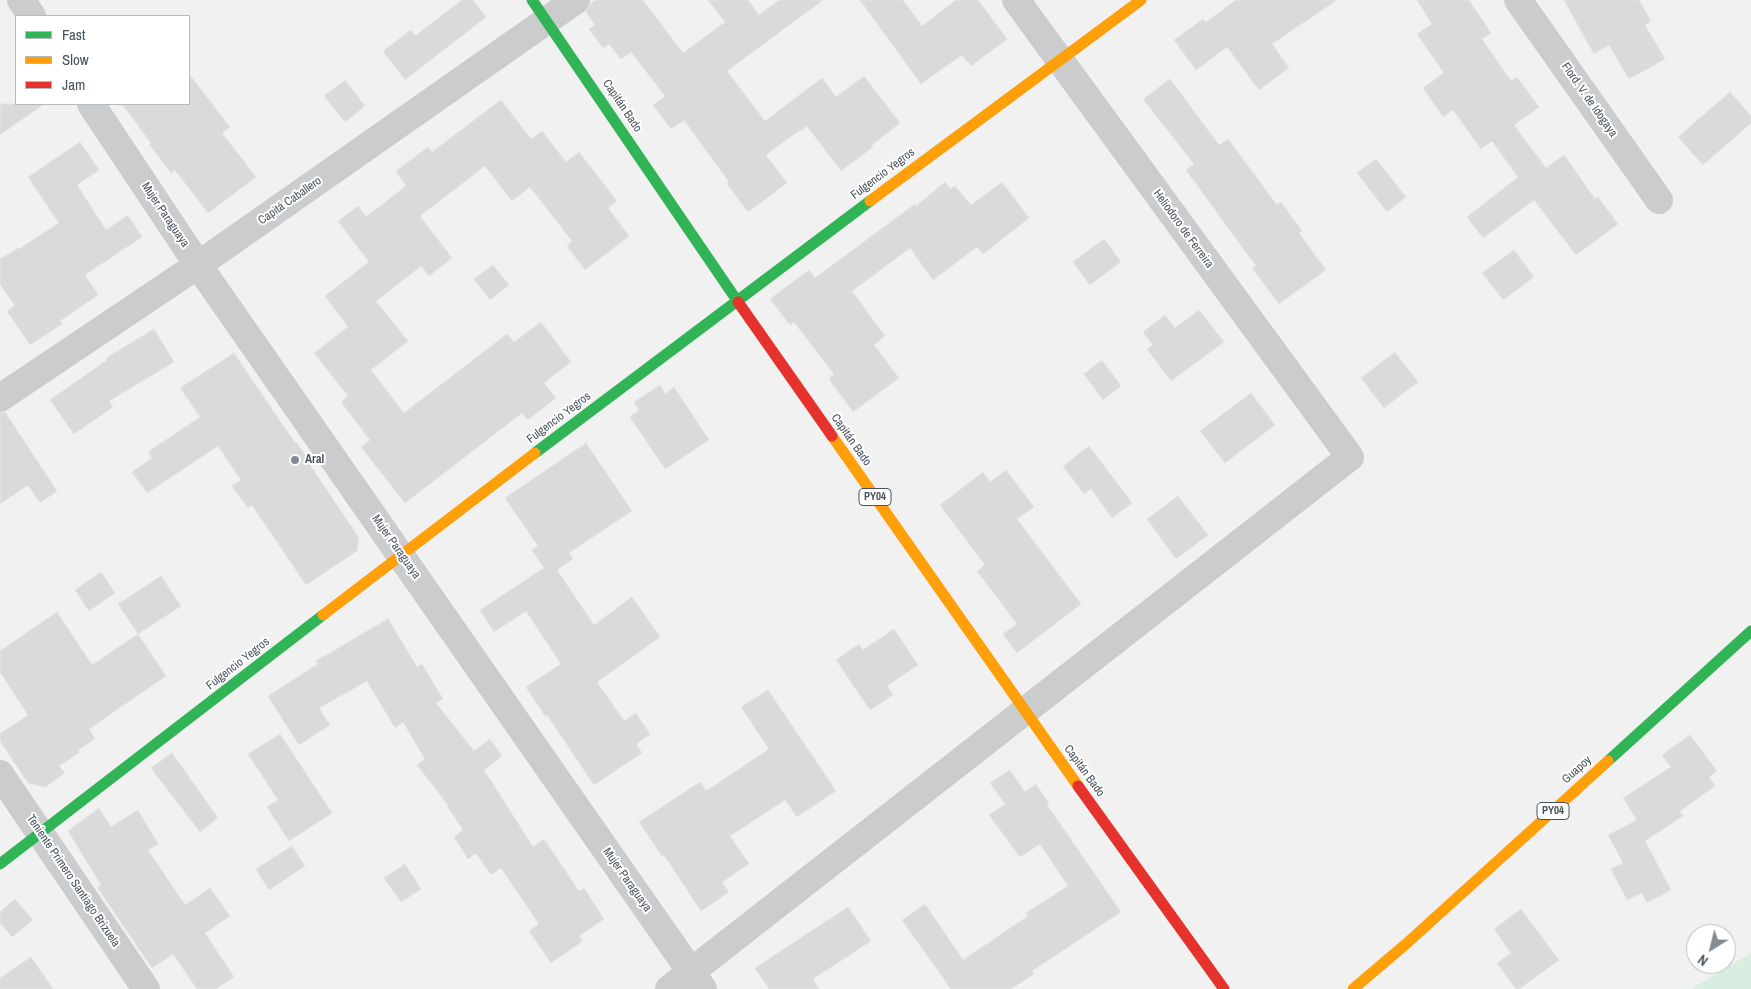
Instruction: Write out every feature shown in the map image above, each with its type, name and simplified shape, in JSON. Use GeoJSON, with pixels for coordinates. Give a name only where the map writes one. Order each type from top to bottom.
{"type":"FeatureCollection","features":[{"type":"Feature","properties":{"kind":"main road","name":"Fulgencio Yegros"},"geometry":{"type":"LineString","coordinates":[[0,864],[737,300],[1140,0]]}},
{"type":"Feature","properties":{"kind":"main road","name":"Capitán Bado"},"geometry":{"type":"LineString","coordinates":[[540,11],[737,300],[1025,712],[1224,989]]}},
{"type":"Feature","properties":{"kind":"main road","name":"Guapoy"},"geometry":{"type":"LineString","coordinates":[[1353,989],[1421,931],[1751,631]]}},
{"type":"Feature","properties":{"kind":"street"},"geometry":{"type":"LineString","coordinates":[[22,0],[31,15]]}},
{"type":"Feature","properties":{"kind":"street","name":"Capitá Caballero"},"geometry":{"type":"LineString","coordinates":[[0,398],[198,265],[540,11],[576,0]]}},
{"type":"Feature","properties":{"kind":"street","name":"Heliodoro de Ferreira"},"geometry":{"type":"LineString","coordinates":[[1016,0],[1350,457],[1025,712]]}},
{"type":"Feature","properties":{"kind":"street","name":"Flord. V. de Idogaya"},"geometry":{"type":"LineString","coordinates":[[1518,0],[1660,200]]}},
{"type":"Feature","properties":{"kind":"street","name":"Mujer Paraguaya"},"geometry":{"type":"LineString","coordinates":[[92,105],[198,265],[402,555],[697,981]]}},
{"type":"Feature","properties":{"kind":"street"},"geometry":{"type":"LineString","coordinates":[[669,989],[697,981],[1025,712]]}},
{"type":"Feature","properties":{"kind":"street","name":"Teniente Primero Santiago Brizuela"},"geometry":{"type":"LineString","coordinates":[[0,774],[146,989]]}},
{"type":"Feature","properties":{"kind":"green space"},"geometry":{"type":"Polygon","coordinates":[[[1751,953],[1751,989],[1691,989],[1716,974],[1736,974],[1736,962],[1751,953]]]}},
{"type":"Feature","properties":{"kind":"building"},"geometry":{"type":"Polygon","coordinates":[[[462,0],[473,0],[486,17],[405,80],[383,51],[411,30],[415,36],[462,0]]]}},
{"type":"Feature","properties":{"kind":"building"},"geometry":{"type":"Polygon","coordinates":[[[595,0],[643,0],[683,53],[725,22],[708,0],[748,0],[759,15],[779,0],[823,0],[727,71],[765,121],[822,78],[836,97],[864,76],[900,123],[872,145],[873,147],[841,171],[807,126],[800,130],[766,155],[787,183],[748,212],[727,184],[729,182],[684,120],[671,129],[653,105],[665,96],[631,52],[621,59],[609,44],[603,48],[589,29],[595,25],[586,12],[595,0]]]}},
{"type":"Feature","properties":{"kind":"building"},"geometry":{"type":"Polygon","coordinates":[[[860,0],[903,0],[922,26],[956,0],[978,0],[1007,39],[971,66],[962,55],[921,84],[860,0]]]}},
{"type":"Feature","properties":{"kind":"building"},"geometry":{"type":"Polygon","coordinates":[[[1236,0],[1337,0],[1272,44],[1289,68],[1259,90],[1227,47],[1196,70],[1174,40],[1203,19],[1206,22],[1236,0]]]}},
{"type":"Feature","properties":{"kind":"building"},"geometry":{"type":"Polygon","coordinates":[[[1417,0],[1469,0],[1491,33],[1482,39],[1511,81],[1517,77],[1539,107],[1514,125],[1546,168],[1564,155],[1595,199],[1598,197],[1618,224],[1576,255],[1534,200],[1483,238],[1467,217],[1518,177],[1492,141],[1481,149],[1453,110],[1443,117],[1423,88],[1444,73],[1417,34],[1432,24],[1417,0]]]}},
{"type":"Feature","properties":{"kind":"building"},"geometry":{"type":"Polygon","coordinates":[[[1564,0],[1639,0],[1651,21],[1645,25],[1665,59],[1629,79],[1609,45],[1594,54],[1564,0]]]}},
{"type":"Feature","properties":{"kind":"building"},"geometry":{"type":"Polygon","coordinates":[[[190,75],[230,127],[222,133],[256,177],[208,213],[175,170],[171,173],[149,144],[151,143],[123,105],[190,105],[190,75]]]}},
{"type":"Feature","properties":{"kind":"building"},"geometry":{"type":"Polygon","coordinates":[[[1170,79],[1219,145],[1228,139],[1277,205],[1281,202],[1302,231],[1299,233],[1326,270],[1279,304],[1252,268],[1256,266],[1186,170],[1194,164],[1143,99],[1170,79]]]}},
{"type":"Feature","properties":{"kind":"building"},"geometry":{"type":"Polygon","coordinates":[[[345,80],[365,106],[345,122],[324,96],[345,80]]]}},
{"type":"Feature","properties":{"kind":"building"},"geometry":{"type":"Polygon","coordinates":[[[1730,92],[1751,116],[1751,123],[1703,165],[1678,137],[1730,92]]]}},
{"type":"Feature","properties":{"kind":"building"},"geometry":{"type":"Polygon","coordinates":[[[501,100],[531,139],[542,131],[566,162],[579,152],[617,201],[608,208],[629,236],[585,270],[567,246],[572,241],[530,187],[512,201],[485,166],[420,216],[452,258],[429,276],[421,266],[376,301],[408,341],[371,370],[404,413],[507,334],[514,342],[541,322],[571,362],[544,383],[556,398],[528,420],[522,413],[405,503],[361,447],[370,440],[341,402],[348,396],[314,353],[348,327],[325,296],[369,262],[338,221],[358,206],[366,217],[406,186],[396,171],[428,147],[432,152],[501,100]]]}},
{"type":"Feature","properties":{"kind":"building"},"geometry":{"type":"Polygon","coordinates":[[[0,104],[43,105],[0,135],[0,104]]]}},
{"type":"Feature","properties":{"kind":"building"},"geometry":{"type":"Polygon","coordinates":[[[80,142],[99,170],[77,185],[106,230],[128,215],[142,237],[85,275],[98,295],[60,321],[62,324],[30,345],[7,311],[15,306],[0,284],[0,259],[59,223],[28,177],[80,142]]]}},
{"type":"Feature","properties":{"kind":"building"},"geometry":{"type":"Polygon","coordinates":[[[1376,159],[1406,197],[1387,212],[1357,173],[1376,159]]]}},
{"type":"Feature","properties":{"kind":"building"},"geometry":{"type":"Polygon","coordinates":[[[945,182],[950,189],[955,186],[971,205],[1002,182],[1029,218],[983,254],[977,247],[933,280],[910,248],[852,291],[885,336],[874,345],[899,378],[853,412],[829,379],[834,374],[794,322],[790,325],[770,299],[809,270],[815,278],[915,204],[916,206],[945,182]]]}},
{"type":"Feature","properties":{"kind":"building"},"geometry":{"type":"Polygon","coordinates":[[[1104,239],[1121,262],[1090,285],[1073,262],[1104,239]]]}},
{"type":"Feature","properties":{"kind":"building"},"geometry":{"type":"Polygon","coordinates":[[[1514,250],[1534,277],[1503,300],[1482,273],[1514,250]]]}},
{"type":"Feature","properties":{"kind":"building"},"geometry":{"type":"Polygon","coordinates":[[[493,265],[509,285],[490,300],[474,279],[493,265]]]}},
{"type":"Feature","properties":{"kind":"building"},"geometry":{"type":"Polygon","coordinates":[[[1199,310],[1224,342],[1171,381],[1147,349],[1153,345],[1143,332],[1165,315],[1175,328],[1199,310]]]}},
{"type":"Feature","properties":{"kind":"building"},"geometry":{"type":"Polygon","coordinates":[[[154,329],[174,362],[109,401],[113,407],[74,434],[50,400],[107,360],[106,358],[154,329]]]}},
{"type":"Feature","properties":{"kind":"building"},"geometry":{"type":"Polygon","coordinates":[[[1395,352],[1418,382],[1384,408],[1361,378],[1395,352]]]}},
{"type":"Feature","properties":{"kind":"building"},"geometry":{"type":"Polygon","coordinates":[[[234,353],[295,443],[312,464],[310,465],[359,538],[357,551],[306,585],[252,505],[248,508],[232,486],[241,480],[218,446],[147,493],[132,472],[152,458],[148,452],[200,417],[180,388],[234,353]]]}},
{"type":"Feature","properties":{"kind":"building"},"geometry":{"type":"Polygon","coordinates":[[[1102,360],[1121,386],[1103,400],[1084,374],[1102,360]]]}},
{"type":"Feature","properties":{"kind":"building"},"geometry":{"type":"Polygon","coordinates":[[[660,385],[665,394],[674,387],[709,440],[665,469],[630,417],[639,410],[634,402],[660,385]]]}},
{"type":"Feature","properties":{"kind":"building"},"geometry":{"type":"Polygon","coordinates":[[[1251,393],[1275,425],[1225,463],[1200,431],[1251,393]]]}},
{"type":"Feature","properties":{"kind":"building"},"geometry":{"type":"Polygon","coordinates":[[[5,412],[57,491],[40,503],[28,485],[0,504],[0,413],[5,412]]]}},
{"type":"Feature","properties":{"kind":"building"},"geometry":{"type":"Polygon","coordinates":[[[586,443],[632,511],[569,553],[573,559],[557,570],[594,625],[632,597],[660,637],[597,682],[624,721],[636,713],[650,734],[636,744],[642,753],[594,785],[526,687],[561,664],[526,611],[494,632],[480,610],[544,568],[532,550],[538,546],[505,498],[586,443]]]}},
{"type":"Feature","properties":{"kind":"building"},"geometry":{"type":"Polygon","coordinates":[[[1089,446],[1132,503],[1112,518],[1091,489],[1084,494],[1063,466],[1089,446]]]}},
{"type":"Feature","properties":{"kind":"building"},"geometry":{"type":"Polygon","coordinates":[[[1006,470],[1034,507],[1017,519],[1081,604],[1017,653],[1003,634],[1017,624],[977,571],[985,565],[940,505],[983,472],[990,482],[1006,470]]]}},
{"type":"Feature","properties":{"kind":"building"},"geometry":{"type":"Polygon","coordinates":[[[1178,496],[1208,535],[1176,559],[1147,519],[1178,496]]]}},
{"type":"Feature","properties":{"kind":"building"},"geometry":{"type":"Polygon","coordinates":[[[101,572],[115,593],[89,611],[75,590],[101,572]]]}},
{"type":"Feature","properties":{"kind":"building"},"geometry":{"type":"Polygon","coordinates":[[[161,576],[181,606],[138,634],[118,604],[161,576]]]}},
{"type":"Feature","properties":{"kind":"building"},"geometry":{"type":"Polygon","coordinates":[[[57,612],[92,665],[138,634],[166,676],[89,729],[95,739],[59,766],[65,773],[45,787],[28,783],[0,741],[0,734],[28,715],[0,672],[0,651],[57,612]]]}},
{"type":"Feature","properties":{"kind":"building"},"geometry":{"type":"Polygon","coordinates":[[[388,619],[417,667],[422,664],[443,699],[436,703],[474,751],[490,739],[502,756],[484,770],[533,847],[544,839],[579,891],[584,888],[604,919],[579,936],[583,941],[551,963],[529,931],[539,924],[501,868],[491,875],[476,853],[468,859],[454,837],[463,830],[448,805],[417,765],[425,759],[403,722],[395,728],[367,681],[319,708],[330,725],[299,745],[268,696],[318,664],[316,661],[388,619]]]}},
{"type":"Feature","properties":{"kind":"building"},"geometry":{"type":"Polygon","coordinates":[[[894,629],[918,665],[887,686],[893,695],[870,710],[836,660],[859,644],[863,650],[894,629]]]}},
{"type":"Feature","properties":{"kind":"building"},"geometry":{"type":"Polygon","coordinates":[[[768,690],[836,791],[797,817],[785,800],[730,836],[749,864],[722,882],[729,892],[701,911],[664,855],[662,856],[639,822],[700,782],[706,791],[769,749],[741,707],[768,690]]]}},
{"type":"Feature","properties":{"kind":"building"},"geometry":{"type":"Polygon","coordinates":[[[280,734],[332,813],[289,841],[267,807],[278,800],[248,754],[280,734]]]}},
{"type":"Feature","properties":{"kind":"building"},"geometry":{"type":"Polygon","coordinates":[[[1690,735],[1717,771],[1709,777],[1715,786],[1680,811],[1683,816],[1645,841],[1671,890],[1647,903],[1642,893],[1627,900],[1611,869],[1623,863],[1608,835],[1637,820],[1623,798],[1671,767],[1662,755],[1690,735]]]}},
{"type":"Feature","properties":{"kind":"building"},"geometry":{"type":"Polygon","coordinates":[[[172,753],[218,818],[200,832],[151,768],[172,753]]]}},
{"type":"Feature","properties":{"kind":"building"},"geometry":{"type":"Polygon","coordinates":[[[1010,770],[1025,792],[1036,784],[1049,804],[1047,805],[1121,912],[1032,971],[1034,974],[1011,989],[951,989],[902,920],[925,904],[963,960],[1028,916],[1026,913],[1068,886],[1040,844],[1020,857],[989,815],[1005,804],[990,783],[1010,770]]]}},
{"type":"Feature","properties":{"kind":"building"},"geometry":{"type":"Polygon","coordinates":[[[99,808],[111,827],[138,810],[158,844],[148,850],[185,905],[210,888],[230,916],[205,933],[234,977],[216,989],[197,989],[173,954],[152,968],[97,887],[101,885],[68,831],[99,808]]]}},
{"type":"Feature","properties":{"kind":"building"},"geometry":{"type":"Polygon","coordinates":[[[292,846],[305,866],[269,890],[256,869],[292,846]]]}},
{"type":"Feature","properties":{"kind":"building"},"geometry":{"type":"Polygon","coordinates":[[[405,864],[421,889],[401,902],[384,878],[405,864]]]}},
{"type":"Feature","properties":{"kind":"building"},"geometry":{"type":"Polygon","coordinates":[[[15,899],[33,920],[12,937],[0,923],[0,912],[15,899]]]}},
{"type":"Feature","properties":{"kind":"building"},"geometry":{"type":"Polygon","coordinates":[[[848,907],[871,941],[813,979],[819,989],[769,989],[755,968],[848,907]]]}},
{"type":"Feature","properties":{"kind":"building"},"geometry":{"type":"Polygon","coordinates":[[[1521,909],[1559,960],[1519,989],[1516,989],[1497,963],[1511,953],[1494,929],[1521,909]]]}},
{"type":"Feature","properties":{"kind":"building"},"geometry":{"type":"Polygon","coordinates":[[[31,957],[53,989],[0,989],[0,978],[31,957]]]}},
{"type":"Feature","properties":{"kind":"traffic: fast"},"geometry":{"type":"LineString","coordinates":[[532,0],[738,302]]}},
{"type":"Feature","properties":{"kind":"traffic: fast"},"geometry":{"type":"LineString","coordinates":[[535,453],[870,201]]}},
{"type":"Feature","properties":{"kind":"traffic: fast"},"geometry":{"type":"LineString","coordinates":[[0,864],[323,615]]}},
{"type":"Feature","properties":{"kind":"traffic: fast"},"geometry":{"type":"LineString","coordinates":[[1608,761],[1751,631]]}},
{"type":"Feature","properties":{"kind":"traffic: slow"},"geometry":{"type":"LineString","coordinates":[[870,201],[1141,0]]}},
{"type":"Feature","properties":{"kind":"traffic: slow"},"geometry":{"type":"LineString","coordinates":[[832,436],[1078,786]]}},
{"type":"Feature","properties":{"kind":"traffic: slow"},"geometry":{"type":"LineString","coordinates":[[323,615],[535,453]]}},
{"type":"Feature","properties":{"kind":"traffic: slow"},"geometry":{"type":"LineString","coordinates":[[1353,989],[1406,944],[1608,761]]}},
{"type":"Feature","properties":{"kind":"traffic: jam"},"geometry":{"type":"LineString","coordinates":[[738,302],[832,436]]}},
{"type":"Feature","properties":{"kind":"traffic: jam"},"geometry":{"type":"LineString","coordinates":[[1078,786],[1224,989]]}},
{"type":"Feature","properties":{"kind":"place","name":"Aral"},"geometry":{"type":"Point","coordinates":[295,460]}}]}
